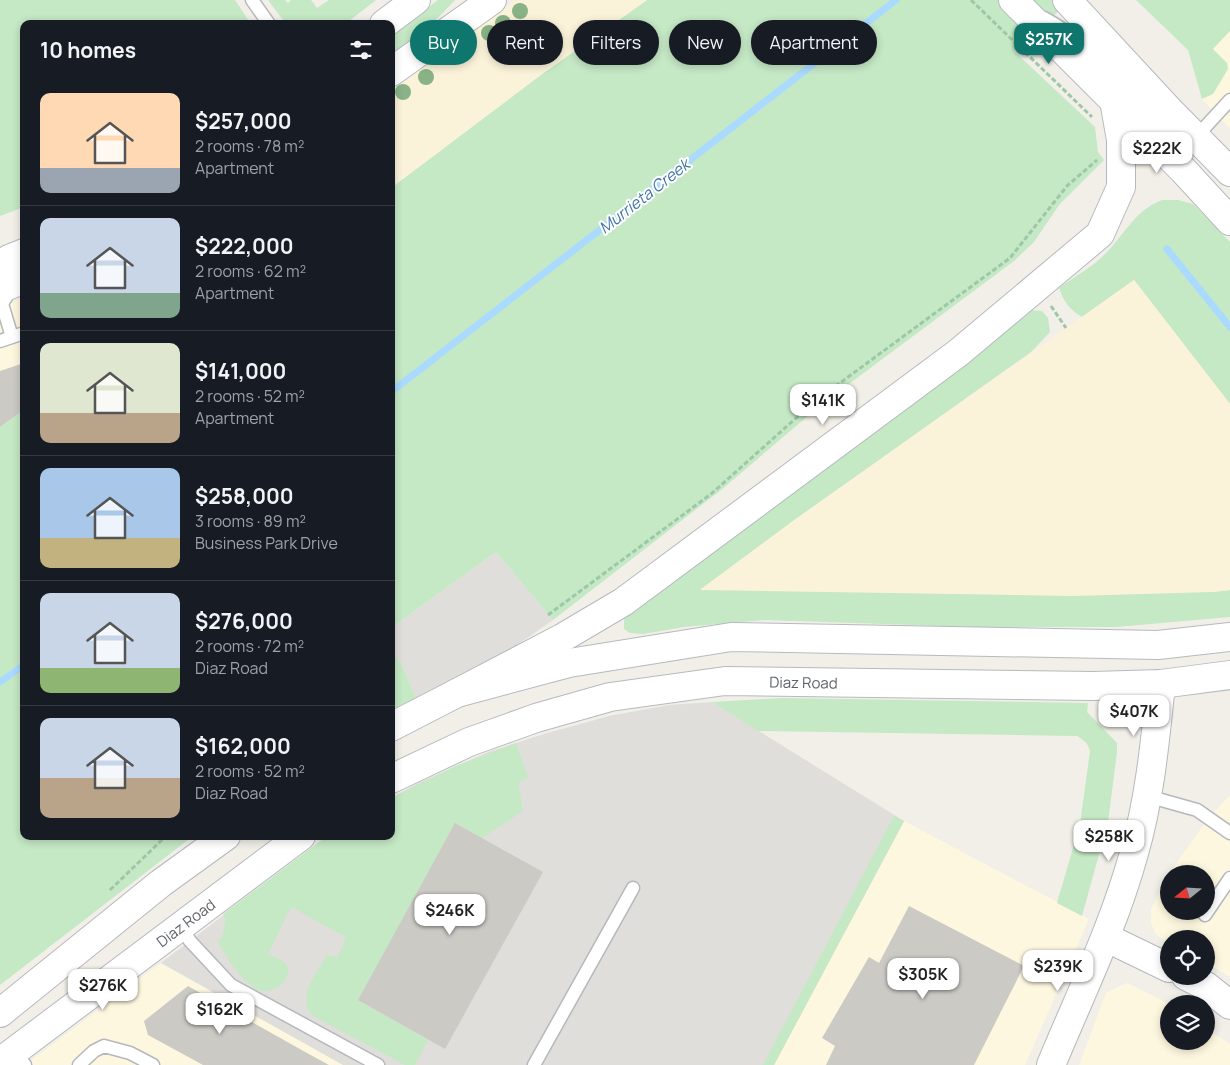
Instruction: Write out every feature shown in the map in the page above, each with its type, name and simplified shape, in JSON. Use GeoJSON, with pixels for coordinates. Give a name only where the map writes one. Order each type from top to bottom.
{"type":"FeatureCollection","features":[{"type":"Feature","properties":{"kind":"main road"},"geometry":{"type":"LineString","coordinates":[[389,20],[416,0]]}},
{"type":"Feature","properties":{"kind":"main road"},"geometry":{"type":"LineString","coordinates":[[395,69],[492,0]]}},
{"type":"Feature","properties":{"kind":"main road"},"geometry":{"type":"LineString","coordinates":[[1067,0],[1127,88],[1230,221]]}},
{"type":"Feature","properties":{"kind":"main road"},"geometry":{"type":"LineString","coordinates":[[1015,2],[1127,88],[1168,109],[1230,172]]}},
{"type":"Feature","properties":{"kind":"main road"},"geometry":{"type":"LineString","coordinates":[[395,725],[562,638],[623,602],[958,353],[1100,234],[1120,187],[1121,140],[1127,88]]}},
{"type":"Feature","properties":{"kind":"main road"},"geometry":{"type":"LineString","coordinates":[[0,246],[20,238]]}},
{"type":"Feature","properties":{"kind":"main road"},"geometry":{"type":"LineString","coordinates":[[0,266],[9,258],[20,254]]}},
{"type":"Feature","properties":{"kind":"main road"},"geometry":{"type":"LineString","coordinates":[[0,289],[20,282]]}},
{"type":"Feature","properties":{"kind":"main road"},"geometry":{"type":"LineString","coordinates":[[457,693],[569,663],[731,637],[1158,645],[1230,637]]}},
{"type":"Feature","properties":{"kind":"main road","name":"Diaz Road"},"geometry":{"type":"LineString","coordinates":[[395,777],[469,742],[536,718],[610,697],[726,681],[976,686],[1161,684],[1230,675]]}},
{"type":"Feature","properties":{"kind":"main road"},"geometry":{"type":"LineString","coordinates":[[1051,1065],[1092,966],[1106,938],[1135,852],[1147,796],[1161,684]]}},
{"type":"Feature","properties":{"kind":"main road"},"geometry":{"type":"LineString","coordinates":[[0,1013],[161,883],[220,840]]}},
{"type":"Feature","properties":{"kind":"main road","name":"Diaz Road"},"geometry":{"type":"LineString","coordinates":[[13,1059],[180,925],[296,840]]}},
{"type":"Feature","properties":{"kind":"main road"},"geometry":{"type":"LineString","coordinates":[[1106,938],[1160,964]]}},
{"type":"Feature","properties":{"kind":"main road"},"geometry":{"type":"LineString","coordinates":[[1204,985],[1230,1004]]}},
{"type":"Feature","properties":{"kind":"lane"},"geometry":{"type":"LineString","coordinates":[[252,0],[266,20]]}},
{"type":"Feature","properties":{"kind":"lane"},"geometry":{"type":"LineString","coordinates":[[1196,136],[1230,100]]}},
{"type":"Feature","properties":{"kind":"lane"},"geometry":{"type":"LineString","coordinates":[[7,338],[2,304],[8,291],[20,283]]}},
{"type":"Feature","properties":{"kind":"lane"},"geometry":{"type":"LineString","coordinates":[[1147,796],[1197,810],[1230,833]]}},
{"type":"Feature","properties":{"kind":"lane"},"geometry":{"type":"LineString","coordinates":[[1215,900],[1230,878]]}},
{"type":"Feature","properties":{"kind":"lane"},"geometry":{"type":"LineString","coordinates":[[534,1065],[633,888]]}},
{"type":"Feature","properties":{"kind":"lane"},"geometry":{"type":"LineString","coordinates":[[180,925],[190,941],[231,985],[378,1065]]}},
{"type":"Feature","properties":{"kind":"lane"},"geometry":{"type":"LineString","coordinates":[[79,1065],[94,1051],[104,1046],[130,1053],[153,1065]]}},
{"type":"Feature","properties":{"kind":"path"},"geometry":{"type":"LineString","coordinates":[[971,0],[1092,117]]}},
{"type":"Feature","properties":{"kind":"path"},"geometry":{"type":"LineString","coordinates":[[545,617],[711,494],[814,402],[1010,258],[1067,186],[1102,156]]}},
{"type":"Feature","properties":{"kind":"shaded area"},"geometry":{"type":"Polygon","coordinates":[[[1230,8],[1230,129],[1202,99],[1188,50],[1230,8]]]}},
{"type":"Feature","properties":{"kind":"shaded area"},"geometry":{"type":"Polygon","coordinates":[[[20,298],[20,433],[0,447],[0,305],[20,298]]]}},
{"type":"Feature","properties":{"kind":"shaded area"},"geometry":{"type":"Polygon","coordinates":[[[496,552],[553,620],[488,665],[416,699],[402,665],[395,655],[395,625],[496,552]]]}},
{"type":"Feature","properties":{"kind":"shaded area"},"geometry":{"type":"Polygon","coordinates":[[[712,702],[904,821],[774,1065],[343,1065],[161,963],[322,840],[395,840],[395,796],[418,783],[488,752],[544,734],[609,716],[669,705],[712,702]]]}},
{"type":"Feature","properties":{"kind":"shaded area"},"geometry":{"type":"Polygon","coordinates":[[[1230,795],[1230,977],[1215,968],[1215,930],[1160,930],[1160,937],[1156,934],[1151,923],[1151,909],[1160,892],[1160,920],[1215,920],[1215,865],[1175,865],[1207,820],[1230,795]]]}},
{"type":"Feature","properties":{"kind":"shaded area"},"geometry":{"type":"Polygon","coordinates":[[[904,821],[1089,919],[1025,1065],[774,1065],[904,821]]]}},
{"type":"Feature","properties":{"kind":"shaded area"},"geometry":{"type":"Polygon","coordinates":[[[161,963],[343,1065],[25,1065],[161,963]]]}},
{"type":"Feature","properties":{"kind":"shaded area"},"geometry":{"type":"Polygon","coordinates":[[[1127,983],[1160,1000],[1160,1050],[1215,1050],[1215,1034],[1230,1044],[1230,1065],[1079,1065],[1106,993],[1127,983]]]}},
{"type":"Feature","properties":{"kind":"green space"},"geometry":{"type":"Polygon","coordinates":[[[0,0],[235,0],[248,20],[20,20],[20,208],[0,216],[0,0]]]}},
{"type":"Feature","properties":{"kind":"green space"},"geometry":{"type":"Polygon","coordinates":[[[268,0],[285,0],[288,3],[291,0],[311,0],[317,8],[329,0],[376,0],[350,20],[283,20],[268,0]]]}},
{"type":"Feature","properties":{"kind":"green space"},"geometry":{"type":"Polygon","coordinates":[[[438,0],[455,0],[436,20],[412,20],[438,0]]]}},
{"type":"Feature","properties":{"kind":"green space"},"geometry":{"type":"Polygon","coordinates":[[[647,0],[1071,0],[1014,51],[1095,127],[1098,152],[1104,160],[1059,205],[1034,242],[1014,261],[822,404],[721,490],[553,620],[496,552],[395,625],[395,185],[542,74],[555,65],[563,65],[563,59],[573,52],[573,65],[659,65],[659,20],[619,20],[647,0]]]}},
{"type":"Feature","properties":{"kind":"green space"},"geometry":{"type":"Polygon","coordinates":[[[1136,0],[1230,0],[1230,31],[1213,49],[1227,63],[1228,69],[1213,94],[1202,99],[1188,50],[1136,0]]]}},
{"type":"Feature","properties":{"kind":"green space"},"geometry":{"type":"Polygon","coordinates":[[[410,21],[410,41],[395,52],[395,33],[410,21]]]}},
{"type":"Feature","properties":{"kind":"green space"},"geometry":{"type":"Polygon","coordinates":[[[1162,200],[1178,200],[1193,204],[1230,242],[1230,404],[1134,280],[1082,317],[1068,305],[1059,288],[1101,258],[1137,216],[1162,200]]]}},
{"type":"Feature","properties":{"kind":"green space"},"geometry":{"type":"Polygon","coordinates":[[[1030,310],[1042,311],[1048,318],[1050,332],[1031,352],[793,521],[701,589],[1212,592],[1230,590],[1230,617],[1116,627],[972,627],[765,620],[684,627],[643,634],[630,633],[624,629],[624,617],[1030,310]]]}},
{"type":"Feature","properties":{"kind":"green space"},"geometry":{"type":"Polygon","coordinates":[[[20,413],[20,840],[188,840],[0,985],[0,427],[20,413]]]}},
{"type":"Feature","properties":{"kind":"green space"},"geometry":{"type":"Polygon","coordinates":[[[395,655],[402,665],[416,699],[395,707],[395,655]]]}},
{"type":"Feature","properties":{"kind":"green space"},"geometry":{"type":"Polygon","coordinates":[[[782,698],[1088,703],[1087,712],[1117,743],[1117,752],[1108,822],[1082,916],[1057,903],[1080,824],[1090,751],[1082,739],[1077,736],[758,731],[712,702],[782,698]]]}},
{"type":"Feature","properties":{"kind":"green space"},"geometry":{"type":"Polygon","coordinates":[[[516,743],[528,778],[518,783],[523,811],[482,838],[456,823],[358,1000],[428,1040],[415,1065],[405,1065],[313,1016],[308,1009],[307,994],[313,977],[327,955],[338,957],[346,937],[291,907],[268,954],[285,963],[288,968],[286,979],[276,988],[263,991],[251,985],[239,974],[217,941],[222,938],[226,920],[223,914],[322,840],[395,840],[395,796],[456,766],[516,743]]]}},
{"type":"Feature","properties":{"kind":"green space"},"geometry":{"type":"Polygon","coordinates":[[[894,816],[904,821],[774,1065],[763,1065],[894,816]]]}},
{"type":"Feature","properties":{"kind":"sand"},"geometry":{"type":"Polygon","coordinates":[[[516,0],[647,0],[619,20],[573,20],[573,52],[563,59],[563,20],[489,20],[516,0]]]}},
{"type":"Feature","properties":{"kind":"sand"},"geometry":{"type":"Polygon","coordinates":[[[487,21],[487,65],[555,65],[542,74],[395,185],[395,88],[427,65],[477,65],[477,28],[487,21]]]}},
{"type":"Feature","properties":{"kind":"sand"},"geometry":{"type":"Polygon","coordinates":[[[1134,280],[1230,404],[1230,590],[1073,596],[700,590],[793,521],[1134,280]]]}},
{"type":"Feature","properties":{"kind":"building"},"geometry":{"type":"Polygon","coordinates":[[[20,364],[20,413],[0,427],[0,371],[20,364]]]}},
{"type":"Feature","properties":{"kind":"building"},"geometry":{"type":"Polygon","coordinates":[[[455,823],[543,872],[445,1049],[358,1000],[455,823]]]}},
{"type":"Feature","properties":{"kind":"building"},"geometry":{"type":"Polygon","coordinates":[[[909,906],[1024,966],[974,1065],[826,1065],[835,1046],[822,1038],[869,957],[879,963],[909,906]]]}},
{"type":"Feature","properties":{"kind":"building"},"geometry":{"type":"Polygon","coordinates":[[[188,986],[329,1065],[203,1065],[148,1035],[144,1021],[188,986]]]}},
{"type":"Feature","properties":{"kind":"waterway","name":"Murrieta Creek"},"geometry":{"type":"LineString","coordinates":[[395,389],[896,0]]}},
{"type":"Feature","properties":{"kind":"waterway"},"geometry":{"type":"LineString","coordinates":[[1167,249],[1230,327]]}},
{"type":"Feature","properties":{"kind":"waterway","name":"Murrieta Creek"},"geometry":{"type":"LineString","coordinates":[[0,682],[20,668]]}}]}
